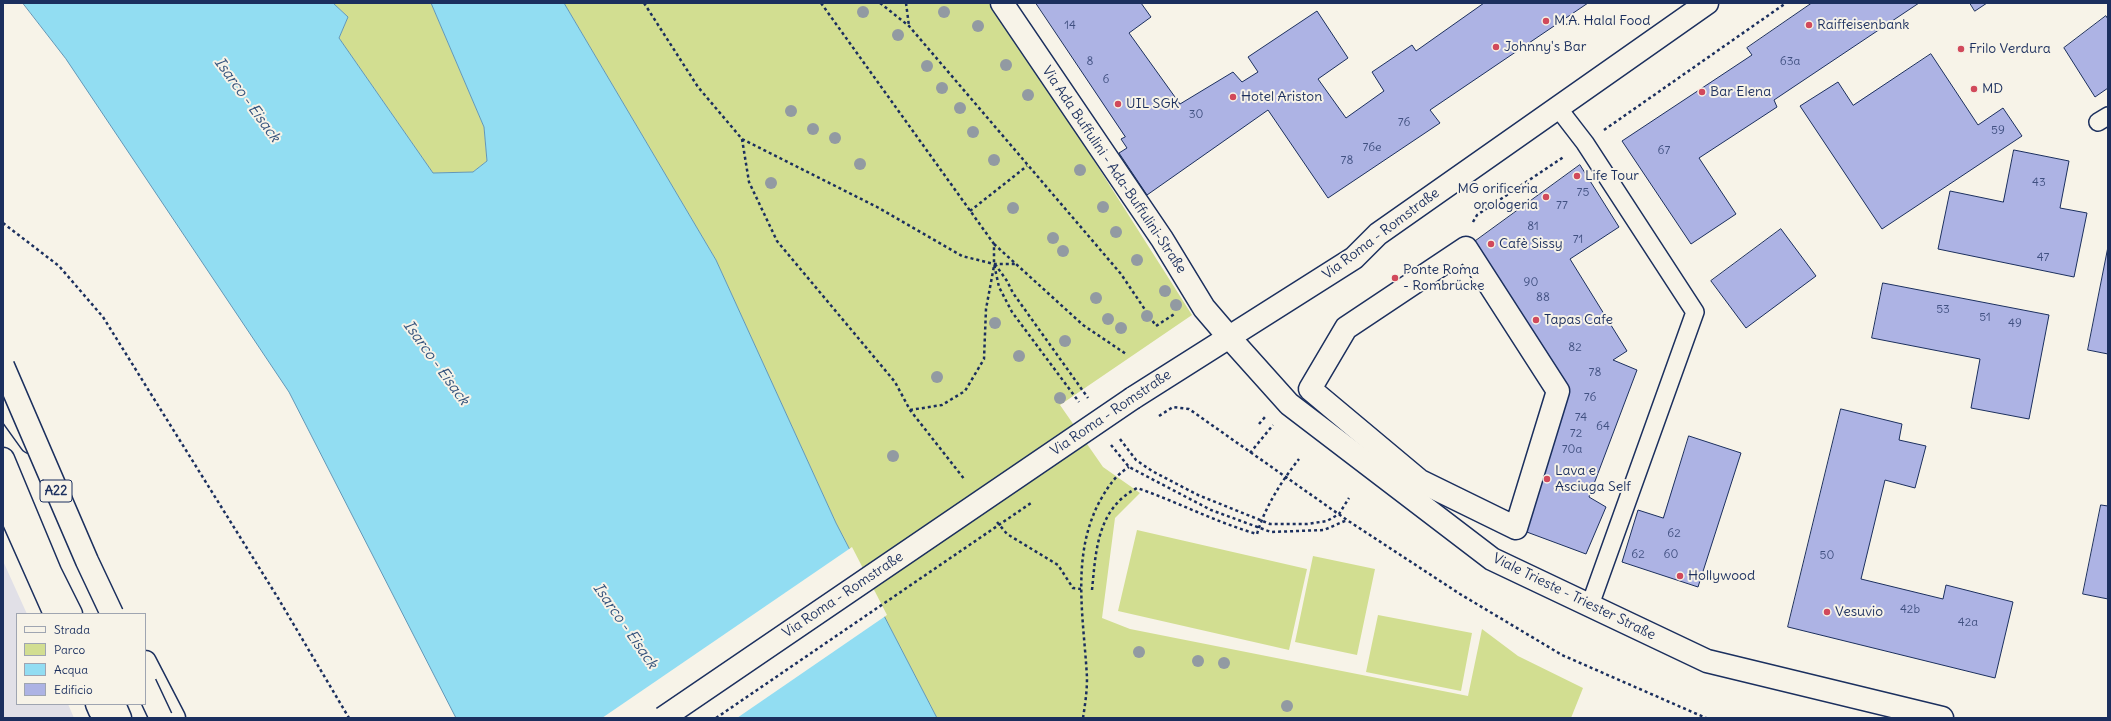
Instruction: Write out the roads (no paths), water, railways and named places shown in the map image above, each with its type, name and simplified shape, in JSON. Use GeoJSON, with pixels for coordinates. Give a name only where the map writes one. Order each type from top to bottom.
{"type":"FeatureCollection","features":[{"type":"Feature","properties":{"kind":"main road","name":"Via Ada Buffulini - Ada-Buffulini-Straße"},"geometry":{"type":"LineString","coordinates":[[1002,3],[1162,239],[1199,300],[1228,336]]}},
{"type":"Feature","properties":{"kind":"main road","name":"Via Roma - Romstraße"},"geometry":{"type":"LineString","coordinates":[[663,718],[1133,398],[1228,336],[1354,258],[1378,234],[1707,3]]}},
{"type":"Feature","properties":{"kind":"main road"},"geometry":{"type":"LineString","coordinates":[[1466,248],[1558,391],[1516,528],[1458,500],[1420,481],[1310,389],[1346,328],[1466,248]]}},
{"type":"Feature","properties":{"kind":"main road","name":"Viale Trieste - Triester Straße"},"geometry":{"type":"LineString","coordinates":[[1228,336],[1289,404],[1492,559],[1707,661],[1942,718]]}},
{"type":"Feature","properties":{"kind":"main road","name":"A22"},"geometry":{"type":"LineString","coordinates":[[3,366],[87,561],[112,613]]}},
{"type":"Feature","properties":{"kind":"main road"},"geometry":{"type":"LineString","coordinates":[[3,403],[32,444],[97,561],[122,613]]}},
{"type":"Feature","properties":{"kind":"main road","name":"A22"},"geometry":{"type":"LineString","coordinates":[[3,459],[50,572],[70,613]]}},
{"type":"Feature","properties":{"kind":"main road"},"geometry":{"type":"LineString","coordinates":[[3,497],[55,613]]}},
{"type":"Feature","properties":{"kind":"main road"},"geometry":{"type":"LineString","coordinates":[[146,665],[161,718]]}},
{"type":"Feature","properties":{"kind":"main road"},"geometry":{"type":"LineString","coordinates":[[153,689],[174,718]]}},
{"type":"Feature","properties":{"kind":"main road"},"geometry":{"type":"LineString","coordinates":[[103,706],[120,718]]}},
{"type":"Feature","properties":{"kind":"lane"},"geometry":{"type":"LineString","coordinates":[[1558,108],[1585,143],[1695,312],[1590,605]]}},
{"type":"Feature","properties":{"kind":"lane"},"geometry":{"type":"LineString","coordinates":[[1446,523],[1458,500]]}},
{"type":"Feature","properties":{"kind":"water","name":"Isarco - Eisack"},"geometry":{"type":"Polygon","coordinates":[[[23,3],[333,3],[348,17],[339,38],[433,173],[473,172],[487,161],[484,127],[431,3],[564,3],[716,260],[836,523],[937,718],[456,718],[289,392],[66,59],[23,3]]]}},
{"type":"Feature","properties":{"kind":"place","name":"M.A. Halal Food"},"geometry":{"type":"Point","coordinates":[1546,21]}},
{"type":"Feature","properties":{"kind":"place","name":"Raiffeisenbank"},"geometry":{"type":"Point","coordinates":[1809,25]}},
{"type":"Feature","properties":{"kind":"place","name":"Johnny's Bar"},"geometry":{"type":"Point","coordinates":[1496,47]}},
{"type":"Feature","properties":{"kind":"place","name":"Frilo Verdura"},"geometry":{"type":"Point","coordinates":[1961,49]}},
{"type":"Feature","properties":{"kind":"place","name":"MD"},"geometry":{"type":"Point","coordinates":[1974,89]}},
{"type":"Feature","properties":{"kind":"place","name":"Bar Elena"},"geometry":{"type":"Point","coordinates":[1702,92]}},
{"type":"Feature","properties":{"kind":"place","name":"Hotel Ariston"},"geometry":{"type":"Point","coordinates":[1233,97]}},
{"type":"Feature","properties":{"kind":"place","name":"UIL SGK"},"geometry":{"type":"Point","coordinates":[1118,104]}},
{"type":"Feature","properties":{"kind":"place","name":"Life Tour"},"geometry":{"type":"Point","coordinates":[1577,176]}},
{"type":"Feature","properties":{"kind":"place","name":"MG orificeria orologeria"},"geometry":{"type":"Point","coordinates":[1546,197]}},
{"type":"Feature","properties":{"kind":"place","name":"Cafè Sissy"},"geometry":{"type":"Point","coordinates":[1491,244]}},
{"type":"Feature","properties":{"kind":"place","name":"Ponte Roma - Rombrücke"},"geometry":{"type":"Point","coordinates":[1395,278]}},
{"type":"Feature","properties":{"kind":"place","name":"Tapas Cafe"},"geometry":{"type":"Point","coordinates":[1536,320]}},
{"type":"Feature","properties":{"kind":"place","name":"Lava e Asciuga Self"},"geometry":{"type":"Point","coordinates":[1547,479]}},
{"type":"Feature","properties":{"kind":"place","name":"Hollywood"},"geometry":{"type":"Point","coordinates":[1680,576]}},
{"type":"Feature","properties":{"kind":"place","name":"Vesuvio"},"geometry":{"type":"Point","coordinates":[1827,612]}}]}
